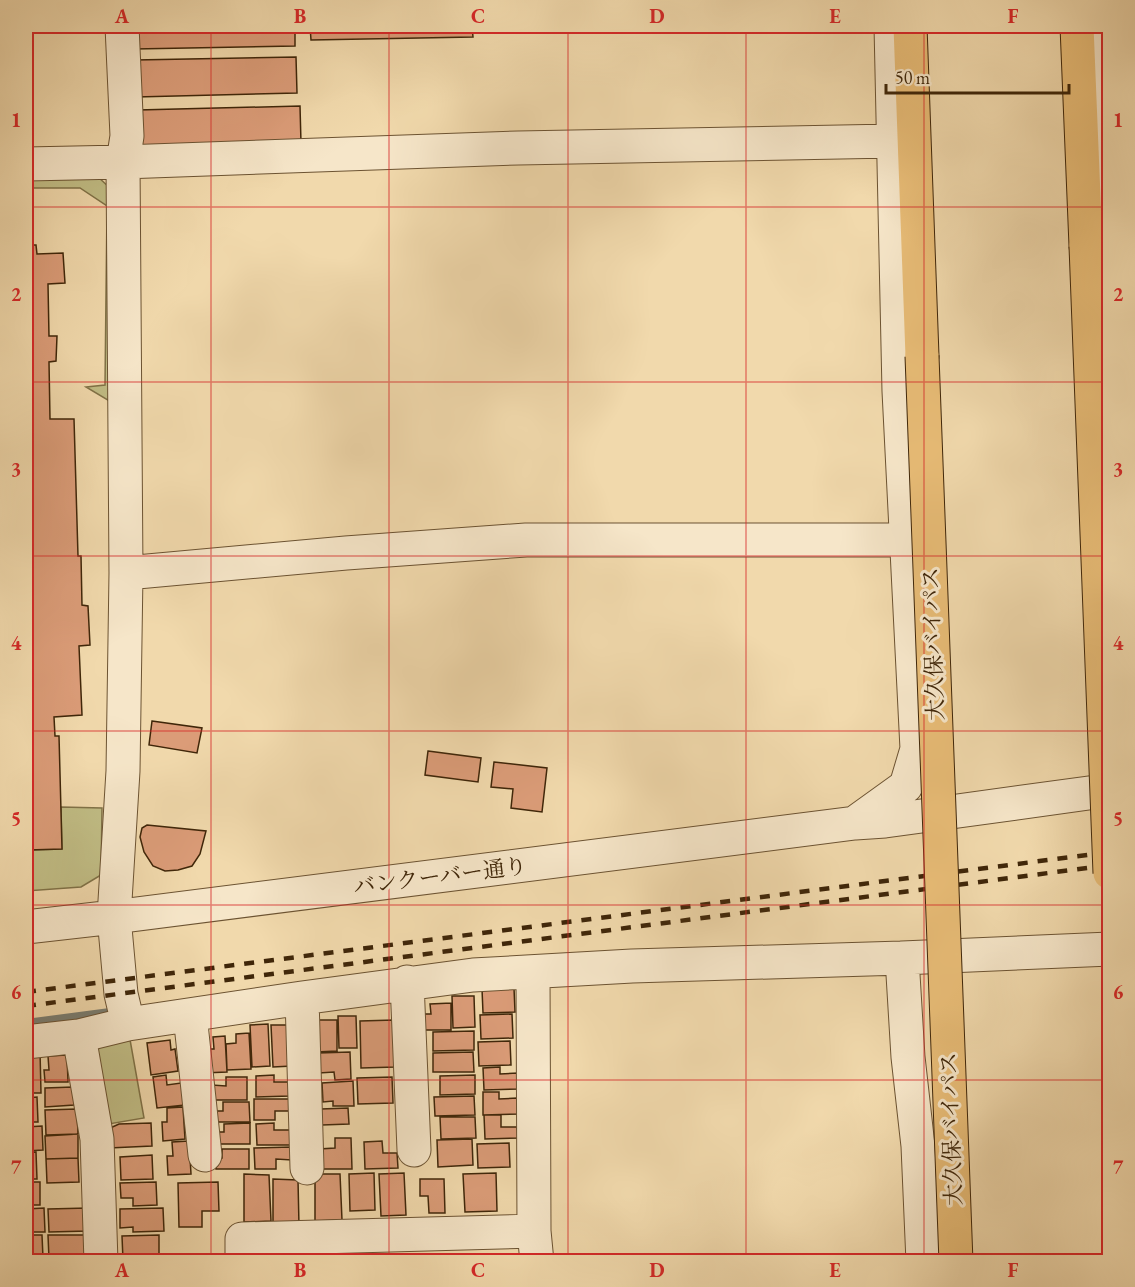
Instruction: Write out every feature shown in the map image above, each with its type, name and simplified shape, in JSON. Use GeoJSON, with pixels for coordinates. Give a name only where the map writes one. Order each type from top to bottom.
{"type":"FeatureCollection","features":[{"type":"Feature","properties":{"kind":"highway","name":"大久保バイパス"},"geometry":{"type":"LineString","coordinates":[[910,26],[956,1262]]}},
{"type":"Feature","properties":{"kind":"highway"},"geometry":{"type":"LineString","coordinates":[[1077,26],[1098,248],[1110,873]]}},
{"type":"Feature","properties":{"kind":"street"},"geometry":{"type":"LineString","coordinates":[[122,26],[128,136],[123,162],[126,573],[123,771],[114,917],[121,994],[128,1024]]}},
{"type":"Feature","properties":{"kind":"street"},"geometry":{"type":"LineString","coordinates":[[855,823],[906,786],[917,749],[899,391],[891,26]]}},
{"type":"Feature","properties":{"kind":"street"},"geometry":{"type":"LineString","coordinates":[[1098,248],[1108,138],[1102,26]]}},
{"type":"Feature","properties":{"kind":"street"},"geometry":{"type":"LineString","coordinates":[[26,164],[518,148],[893,141]]}},
{"type":"Feature","properties":{"kind":"street"},"geometry":{"type":"LineString","coordinates":[[126,573],[346,553],[526,540],[906,540]]}},
{"type":"Feature","properties":{"kind":"street","name":"バンクーバー通り"},"geometry":{"type":"LineString","coordinates":[[26,927],[885,821],[1084,794],[1110,788]]}},
{"type":"Feature","properties":{"kind":"street"},"geometry":{"type":"LineString","coordinates":[[26,1042],[79,1036],[128,1024],[407,982],[473,975],[1110,948]]}},
{"type":"Feature","properties":{"kind":"street"},"geometry":{"type":"LineString","coordinates":[[902,958],[908,1057],[918,1146],[922,1262]]}},
{"type":"Feature","properties":{"kind":"street"},"geometry":{"type":"LineString","coordinates":[[242,1262],[242,1239],[536,1246],[533,972]]}},
{"type":"Feature","properties":{"kind":"street"},"geometry":{"type":"LineString","coordinates":[[407,982],[414,1150]]}},
{"type":"Feature","properties":{"kind":"street"},"geometry":{"type":"LineString","coordinates":[[302,998],[308,1168]]}},
{"type":"Feature","properties":{"kind":"street"},"geometry":{"type":"LineString","coordinates":[[190,1015],[205,1155]]}},
{"type":"Feature","properties":{"kind":"street"},"geometry":{"type":"LineString","coordinates":[[79,1036],[97,1139],[101,1262]]}},
{"type":"Feature","properties":{"kind":"shaded area"},"geometry":{"type":"Polygon","coordinates":[[[97,176],[111,189],[111,402],[86,387],[105,385],[107,206],[80,188],[26,188],[26,177],[97,176]]]}},
{"type":"Feature","properties":{"kind":"shaded area"},"geometry":{"type":"Polygon","coordinates":[[[61,807],[102,808],[101,875],[81,887],[26,891],[26,874],[33,872],[29,850],[62,849],[61,807]]]}},
{"type":"Feature","properties":{"kind":"shaded area"},"geometry":{"type":"Polygon","coordinates":[[[129,1034],[144,1118],[103,1125],[94,1056],[101,1038],[129,1034]]]}},
{"type":"Feature","properties":{"kind":"building"},"geometry":{"type":"Polygon","coordinates":[[[133,26],[295,26],[295,46],[134,49],[133,26]]]}},
{"type":"Feature","properties":{"kind":"building"},"geometry":{"type":"Polygon","coordinates":[[[310,26],[472,26],[473,37],[311,40],[310,26]]]}},
{"type":"Feature","properties":{"kind":"building"},"geometry":{"type":"Polygon","coordinates":[[[296,57],[297,93],[136,97],[135,60],[296,57]]]}},
{"type":"Feature","properties":{"kind":"building"},"geometry":{"type":"Polygon","coordinates":[[[300,106],[301,143],[139,147],[138,110],[300,106]]]}},
{"type":"Feature","properties":{"kind":"building"},"geometry":{"type":"Polygon","coordinates":[[[26,245],[36,245],[37,254],[63,253],[65,283],[48,284],[49,336],[57,336],[56,361],[49,362],[50,419],[74,419],[78,556],[81,556],[82,605],[88,606],[90,645],[79,646],[82,715],[54,717],[55,736],[59,736],[62,849],[29,850],[33,872],[26,874],[26,245]]]}},
{"type":"Feature","properties":{"kind":"building"},"geometry":{"type":"Polygon","coordinates":[[[26,573],[31,592],[26,612],[26,573]]]}},
{"type":"Feature","properties":{"kind":"building"},"geometry":{"type":"Polygon","coordinates":[[[152,721],[202,728],[197,753],[149,745],[152,721]]]}},
{"type":"Feature","properties":{"kind":"building"},"geometry":{"type":"Polygon","coordinates":[[[428,751],[481,758],[478,782],[425,775],[428,751]]]}},
{"type":"Feature","properties":{"kind":"building"},"geometry":{"type":"Polygon","coordinates":[[[494,762],[547,768],[542,812],[511,808],[513,789],[491,787],[494,762]]]}},
{"type":"Feature","properties":{"kind":"building"},"geometry":{"type":"Polygon","coordinates":[[[147,825],[206,831],[200,854],[192,866],[165,871],[153,866],[144,852],[140,837],[142,828],[147,825]]]}},
{"type":"Feature","properties":{"kind":"building"},"geometry":{"type":"Polygon","coordinates":[[[514,988],[515,1012],[483,1013],[482,989],[514,988]]]}},
{"type":"Feature","properties":{"kind":"building"},"geometry":{"type":"Polygon","coordinates":[[[452,996],[474,996],[475,1027],[453,1028],[452,996]]]}},
{"type":"Feature","properties":{"kind":"building"},"geometry":{"type":"Polygon","coordinates":[[[451,1003],[451,1030],[425,1030],[424,1014],[431,1014],[430,1004],[451,1003]]]}},
{"type":"Feature","properties":{"kind":"building"},"geometry":{"type":"Polygon","coordinates":[[[512,1014],[513,1038],[481,1039],[480,1015],[512,1014]]]}},
{"type":"Feature","properties":{"kind":"building"},"geometry":{"type":"Polygon","coordinates":[[[338,1016],[356,1016],[357,1048],[339,1048],[338,1016]]]}},
{"type":"Feature","properties":{"kind":"building"},"geometry":{"type":"Polygon","coordinates":[[[315,1020],[337,1020],[337,1051],[316,1052],[315,1020]]]}},
{"type":"Feature","properties":{"kind":"building"},"geometry":{"type":"Polygon","coordinates":[[[394,1020],[395,1067],[361,1068],[360,1021],[394,1020]]]}},
{"type":"Feature","properties":{"kind":"building"},"geometry":{"type":"Polygon","coordinates":[[[268,1024],[270,1066],[252,1067],[250,1025],[268,1024]]]}},
{"type":"Feature","properties":{"kind":"building"},"geometry":{"type":"Polygon","coordinates":[[[271,1025],[290,1025],[292,1066],[273,1067],[271,1025]]]}},
{"type":"Feature","properties":{"kind":"building"},"geometry":{"type":"Polygon","coordinates":[[[474,1031],[474,1050],[433,1051],[433,1032],[474,1031]]]}},
{"type":"Feature","properties":{"kind":"building"},"geometry":{"type":"Polygon","coordinates":[[[249,1033],[251,1069],[227,1070],[226,1044],[236,1043],[236,1034],[249,1033]]]}},
{"type":"Feature","properties":{"kind":"building"},"geometry":{"type":"Polygon","coordinates":[[[225,1036],[227,1072],[203,1073],[202,1049],[214,1049],[213,1037],[225,1036]]]}},
{"type":"Feature","properties":{"kind":"building"},"geometry":{"type":"Polygon","coordinates":[[[170,1040],[171,1050],[175,1049],[178,1071],[151,1075],[147,1043],[170,1040]]]}},
{"type":"Feature","properties":{"kind":"building"},"geometry":{"type":"Polygon","coordinates":[[[510,1041],[511,1065],[479,1066],[478,1042],[510,1041]]]}},
{"type":"Feature","properties":{"kind":"building"},"geometry":{"type":"Polygon","coordinates":[[[40,1051],[41,1093],[26,1093],[26,1052],[40,1051]]]}},
{"type":"Feature","properties":{"kind":"building"},"geometry":{"type":"Polygon","coordinates":[[[350,1052],[351,1079],[335,1080],[334,1072],[319,1073],[318,1053],[350,1052]]]}},
{"type":"Feature","properties":{"kind":"building"},"geometry":{"type":"Polygon","coordinates":[[[473,1052],[474,1072],[433,1072],[433,1053],[473,1052]]]}},
{"type":"Feature","properties":{"kind":"building"},"geometry":{"type":"Polygon","coordinates":[[[67,1055],[68,1082],[45,1082],[44,1070],[49,1070],[48,1056],[67,1055]]]}},
{"type":"Feature","properties":{"kind":"building"},"geometry":{"type":"Polygon","coordinates":[[[500,1067],[500,1074],[518,1073],[518,1089],[484,1090],[483,1068],[500,1067]]]}},
{"type":"Feature","properties":{"kind":"building"},"geometry":{"type":"Polygon","coordinates":[[[166,1075],[167,1085],[181,1083],[185,1105],[157,1108],[153,1077],[166,1075]]]}},
{"type":"Feature","properties":{"kind":"building"},"geometry":{"type":"Polygon","coordinates":[[[274,1075],[274,1082],[290,1082],[290,1096],[256,1097],[256,1076],[274,1075]]]}},
{"type":"Feature","properties":{"kind":"building"},"geometry":{"type":"Polygon","coordinates":[[[475,1075],[475,1094],[440,1095],[440,1076],[475,1075]]]}},
{"type":"Feature","properties":{"kind":"building"},"geometry":{"type":"Polygon","coordinates":[[[226,1077],[247,1077],[247,1100],[212,1100],[212,1085],[226,1086],[226,1077]]]}},
{"type":"Feature","properties":{"kind":"building"},"geometry":{"type":"Polygon","coordinates":[[[392,1077],[393,1103],[358,1104],[357,1078],[392,1077]]]}},
{"type":"Feature","properties":{"kind":"building"},"geometry":{"type":"Polygon","coordinates":[[[353,1081],[354,1106],[333,1106],[333,1101],[323,1102],[322,1083],[353,1081]]]}},
{"type":"Feature","properties":{"kind":"building"},"geometry":{"type":"Polygon","coordinates":[[[73,1087],[74,1105],[45,1107],[45,1088],[73,1087]]]}},
{"type":"Feature","properties":{"kind":"building"},"geometry":{"type":"Polygon","coordinates":[[[483,1092],[499,1092],[499,1099],[517,1098],[518,1114],[483,1115],[483,1092]]]}},
{"type":"Feature","properties":{"kind":"building"},"geometry":{"type":"Polygon","coordinates":[[[474,1096],[475,1115],[435,1116],[434,1097],[474,1096]]]}},
{"type":"Feature","properties":{"kind":"building"},"geometry":{"type":"Polygon","coordinates":[[[37,1097],[38,1122],[26,1122],[26,1098],[37,1097]]]}},
{"type":"Feature","properties":{"kind":"building"},"geometry":{"type":"Polygon","coordinates":[[[254,1099],[291,1099],[291,1111],[275,1111],[275,1120],[254,1120],[254,1099]]]}},
{"type":"Feature","properties":{"kind":"building"},"geometry":{"type":"Polygon","coordinates":[[[223,1102],[249,1102],[250,1122],[216,1122],[216,1111],[223,1111],[223,1102]]]}},
{"type":"Feature","properties":{"kind":"building"},"geometry":{"type":"Polygon","coordinates":[[[183,1107],[185,1139],[163,1141],[162,1122],[167,1122],[167,1108],[183,1107]]]}},
{"type":"Feature","properties":{"kind":"building"},"geometry":{"type":"Polygon","coordinates":[[[348,1108],[349,1124],[322,1125],[321,1109],[348,1108]]]}},
{"type":"Feature","properties":{"kind":"building"},"geometry":{"type":"Polygon","coordinates":[[[77,1109],[78,1134],[46,1135],[45,1110],[77,1109]]]}},
{"type":"Feature","properties":{"kind":"building"},"geometry":{"type":"Polygon","coordinates":[[[484,1115],[501,1115],[501,1127],[517,1127],[518,1138],[485,1139],[484,1115]]]}},
{"type":"Feature","properties":{"kind":"building"},"geometry":{"type":"Polygon","coordinates":[[[440,1117],[475,1117],[476,1138],[441,1139],[440,1117]]]}},
{"type":"Feature","properties":{"kind":"building"},"geometry":{"type":"Polygon","coordinates":[[[151,1123],[152,1146],[109,1148],[108,1129],[119,1124],[151,1123]]]}},
{"type":"Feature","properties":{"kind":"building"},"geometry":{"type":"Polygon","coordinates":[[[250,1123],[250,1144],[217,1144],[217,1132],[224,1132],[224,1124],[250,1123]]]}},
{"type":"Feature","properties":{"kind":"building"},"geometry":{"type":"Polygon","coordinates":[[[274,1123],[274,1130],[290,1130],[290,1145],[257,1145],[256,1124],[274,1123]]]}},
{"type":"Feature","properties":{"kind":"building"},"geometry":{"type":"Polygon","coordinates":[[[42,1126],[43,1150],[26,1151],[26,1127],[42,1126]]]}},
{"type":"Feature","properties":{"kind":"building"},"geometry":{"type":"Polygon","coordinates":[[[78,1134],[78,1158],[46,1159],[45,1136],[78,1134]]]}},
{"type":"Feature","properties":{"kind":"building"},"geometry":{"type":"Polygon","coordinates":[[[335,1138],[351,1138],[352,1169],[319,1169],[319,1149],[335,1148],[335,1138]]]}},
{"type":"Feature","properties":{"kind":"building"},"geometry":{"type":"Polygon","coordinates":[[[472,1139],[473,1165],[438,1167],[437,1140],[472,1139]]]}},
{"type":"Feature","properties":{"kind":"building"},"geometry":{"type":"Polygon","coordinates":[[[189,1141],[191,1174],[168,1175],[167,1156],[173,1156],[172,1142],[189,1141]]]}},
{"type":"Feature","properties":{"kind":"building"},"geometry":{"type":"Polygon","coordinates":[[[382,1141],[383,1153],[397,1153],[398,1168],[365,1169],[364,1142],[382,1141]]]}},
{"type":"Feature","properties":{"kind":"building"},"geometry":{"type":"Polygon","coordinates":[[[509,1143],[510,1167],[478,1168],[477,1144],[509,1143]]]}},
{"type":"Feature","properties":{"kind":"building"},"geometry":{"type":"Polygon","coordinates":[[[292,1147],[292,1160],[276,1159],[276,1169],[255,1169],[254,1148],[292,1147]]]}},
{"type":"Feature","properties":{"kind":"building"},"geometry":{"type":"Polygon","coordinates":[[[222,1149],[249,1149],[249,1169],[216,1169],[216,1158],[222,1158],[222,1149]]]}},
{"type":"Feature","properties":{"kind":"building"},"geometry":{"type":"Polygon","coordinates":[[[36,1152],[37,1179],[26,1179],[26,1153],[36,1152]]]}},
{"type":"Feature","properties":{"kind":"building"},"geometry":{"type":"Polygon","coordinates":[[[152,1155],[153,1179],[121,1180],[120,1157],[152,1155]]]}},
{"type":"Feature","properties":{"kind":"building"},"geometry":{"type":"Polygon","coordinates":[[[78,1158],[79,1182],[47,1183],[46,1159],[78,1158]]]}},
{"type":"Feature","properties":{"kind":"building"},"geometry":{"type":"Polygon","coordinates":[[[374,1173],[375,1210],[350,1211],[349,1174],[374,1173]]]}},
{"type":"Feature","properties":{"kind":"building"},"geometry":{"type":"Polygon","coordinates":[[[404,1173],[406,1215],[381,1216],[379,1174],[404,1173]]]}},
{"type":"Feature","properties":{"kind":"building"},"geometry":{"type":"Polygon","coordinates":[[[496,1173],[497,1211],[465,1212],[463,1174],[496,1173]]]}},
{"type":"Feature","properties":{"kind":"building"},"geometry":{"type":"Polygon","coordinates":[[[244,1174],[269,1175],[271,1221],[244,1222],[244,1174]]]}},
{"type":"Feature","properties":{"kind":"building"},"geometry":{"type":"Polygon","coordinates":[[[315,1174],[340,1174],[342,1220],[315,1221],[315,1174]]]}},
{"type":"Feature","properties":{"kind":"building"},"geometry":{"type":"Polygon","coordinates":[[[273,1179],[298,1180],[299,1226],[273,1227],[273,1179]]]}},
{"type":"Feature","properties":{"kind":"building"},"geometry":{"type":"Polygon","coordinates":[[[420,1179],[444,1179],[445,1213],[429,1213],[428,1196],[420,1196],[420,1179]]]}},
{"type":"Feature","properties":{"kind":"building"},"geometry":{"type":"Polygon","coordinates":[[[26,1182],[40,1182],[40,1205],[26,1205],[26,1182]]]}},
{"type":"Feature","properties":{"kind":"building"},"geometry":{"type":"Polygon","coordinates":[[[156,1182],[157,1205],[133,1206],[133,1198],[121,1198],[120,1183],[156,1182]]]}},
{"type":"Feature","properties":{"kind":"building"},"geometry":{"type":"Polygon","coordinates":[[[218,1182],[219,1211],[202,1211],[202,1227],[179,1227],[178,1183],[218,1182]]]}},
{"type":"Feature","properties":{"kind":"building"},"geometry":{"type":"Polygon","coordinates":[[[44,1208],[45,1232],[26,1232],[26,1209],[44,1208]]]}},
{"type":"Feature","properties":{"kind":"building"},"geometry":{"type":"Polygon","coordinates":[[[88,1208],[88,1231],[49,1232],[48,1209],[88,1208]]]}},
{"type":"Feature","properties":{"kind":"building"},"geometry":{"type":"Polygon","coordinates":[[[163,1208],[164,1231],[133,1232],[133,1227],[120,1228],[120,1209],[163,1208]]]}},
{"type":"Feature","properties":{"kind":"building"},"geometry":{"type":"Polygon","coordinates":[[[26,1235],[42,1235],[43,1258],[26,1259],[26,1235]]]}},
{"type":"Feature","properties":{"kind":"building"},"geometry":{"type":"Polygon","coordinates":[[[48,1235],[88,1235],[89,1258],[49,1259],[48,1235]]]}},
{"type":"Feature","properties":{"kind":"building"},"geometry":{"type":"Polygon","coordinates":[[[159,1235],[159,1259],[123,1260],[122,1236],[159,1235]]]}},
{"type":"Feature","properties":{"kind":"building"},"geometry":{"type":"Polygon","coordinates":[[[411,1255],[411,1262],[389,1262],[389,1256],[411,1255]]]}},
{"type":"Feature","properties":{"kind":"building"},"geometry":{"type":"Polygon","coordinates":[[[444,1255],[444,1262],[421,1262],[421,1256],[444,1255]]]}},
{"type":"Feature","properties":{"kind":"building"},"geometry":{"type":"Polygon","coordinates":[[[489,1255],[489,1262],[466,1262],[466,1256],[489,1255]]]}},
{"type":"Feature","properties":{"kind":"waterway"},"geometry":{"type":"LineString","coordinates":[[26,1023],[110,1012]]}},
{"type":"Feature","properties":{"kind":"railway"},"geometry":{"type":"LineString","coordinates":[[26,992],[1110,852]]}},
{"type":"Feature","properties":{"kind":"railway"},"geometry":{"type":"LineString","coordinates":[[26,1006],[1110,865]]}}]}
